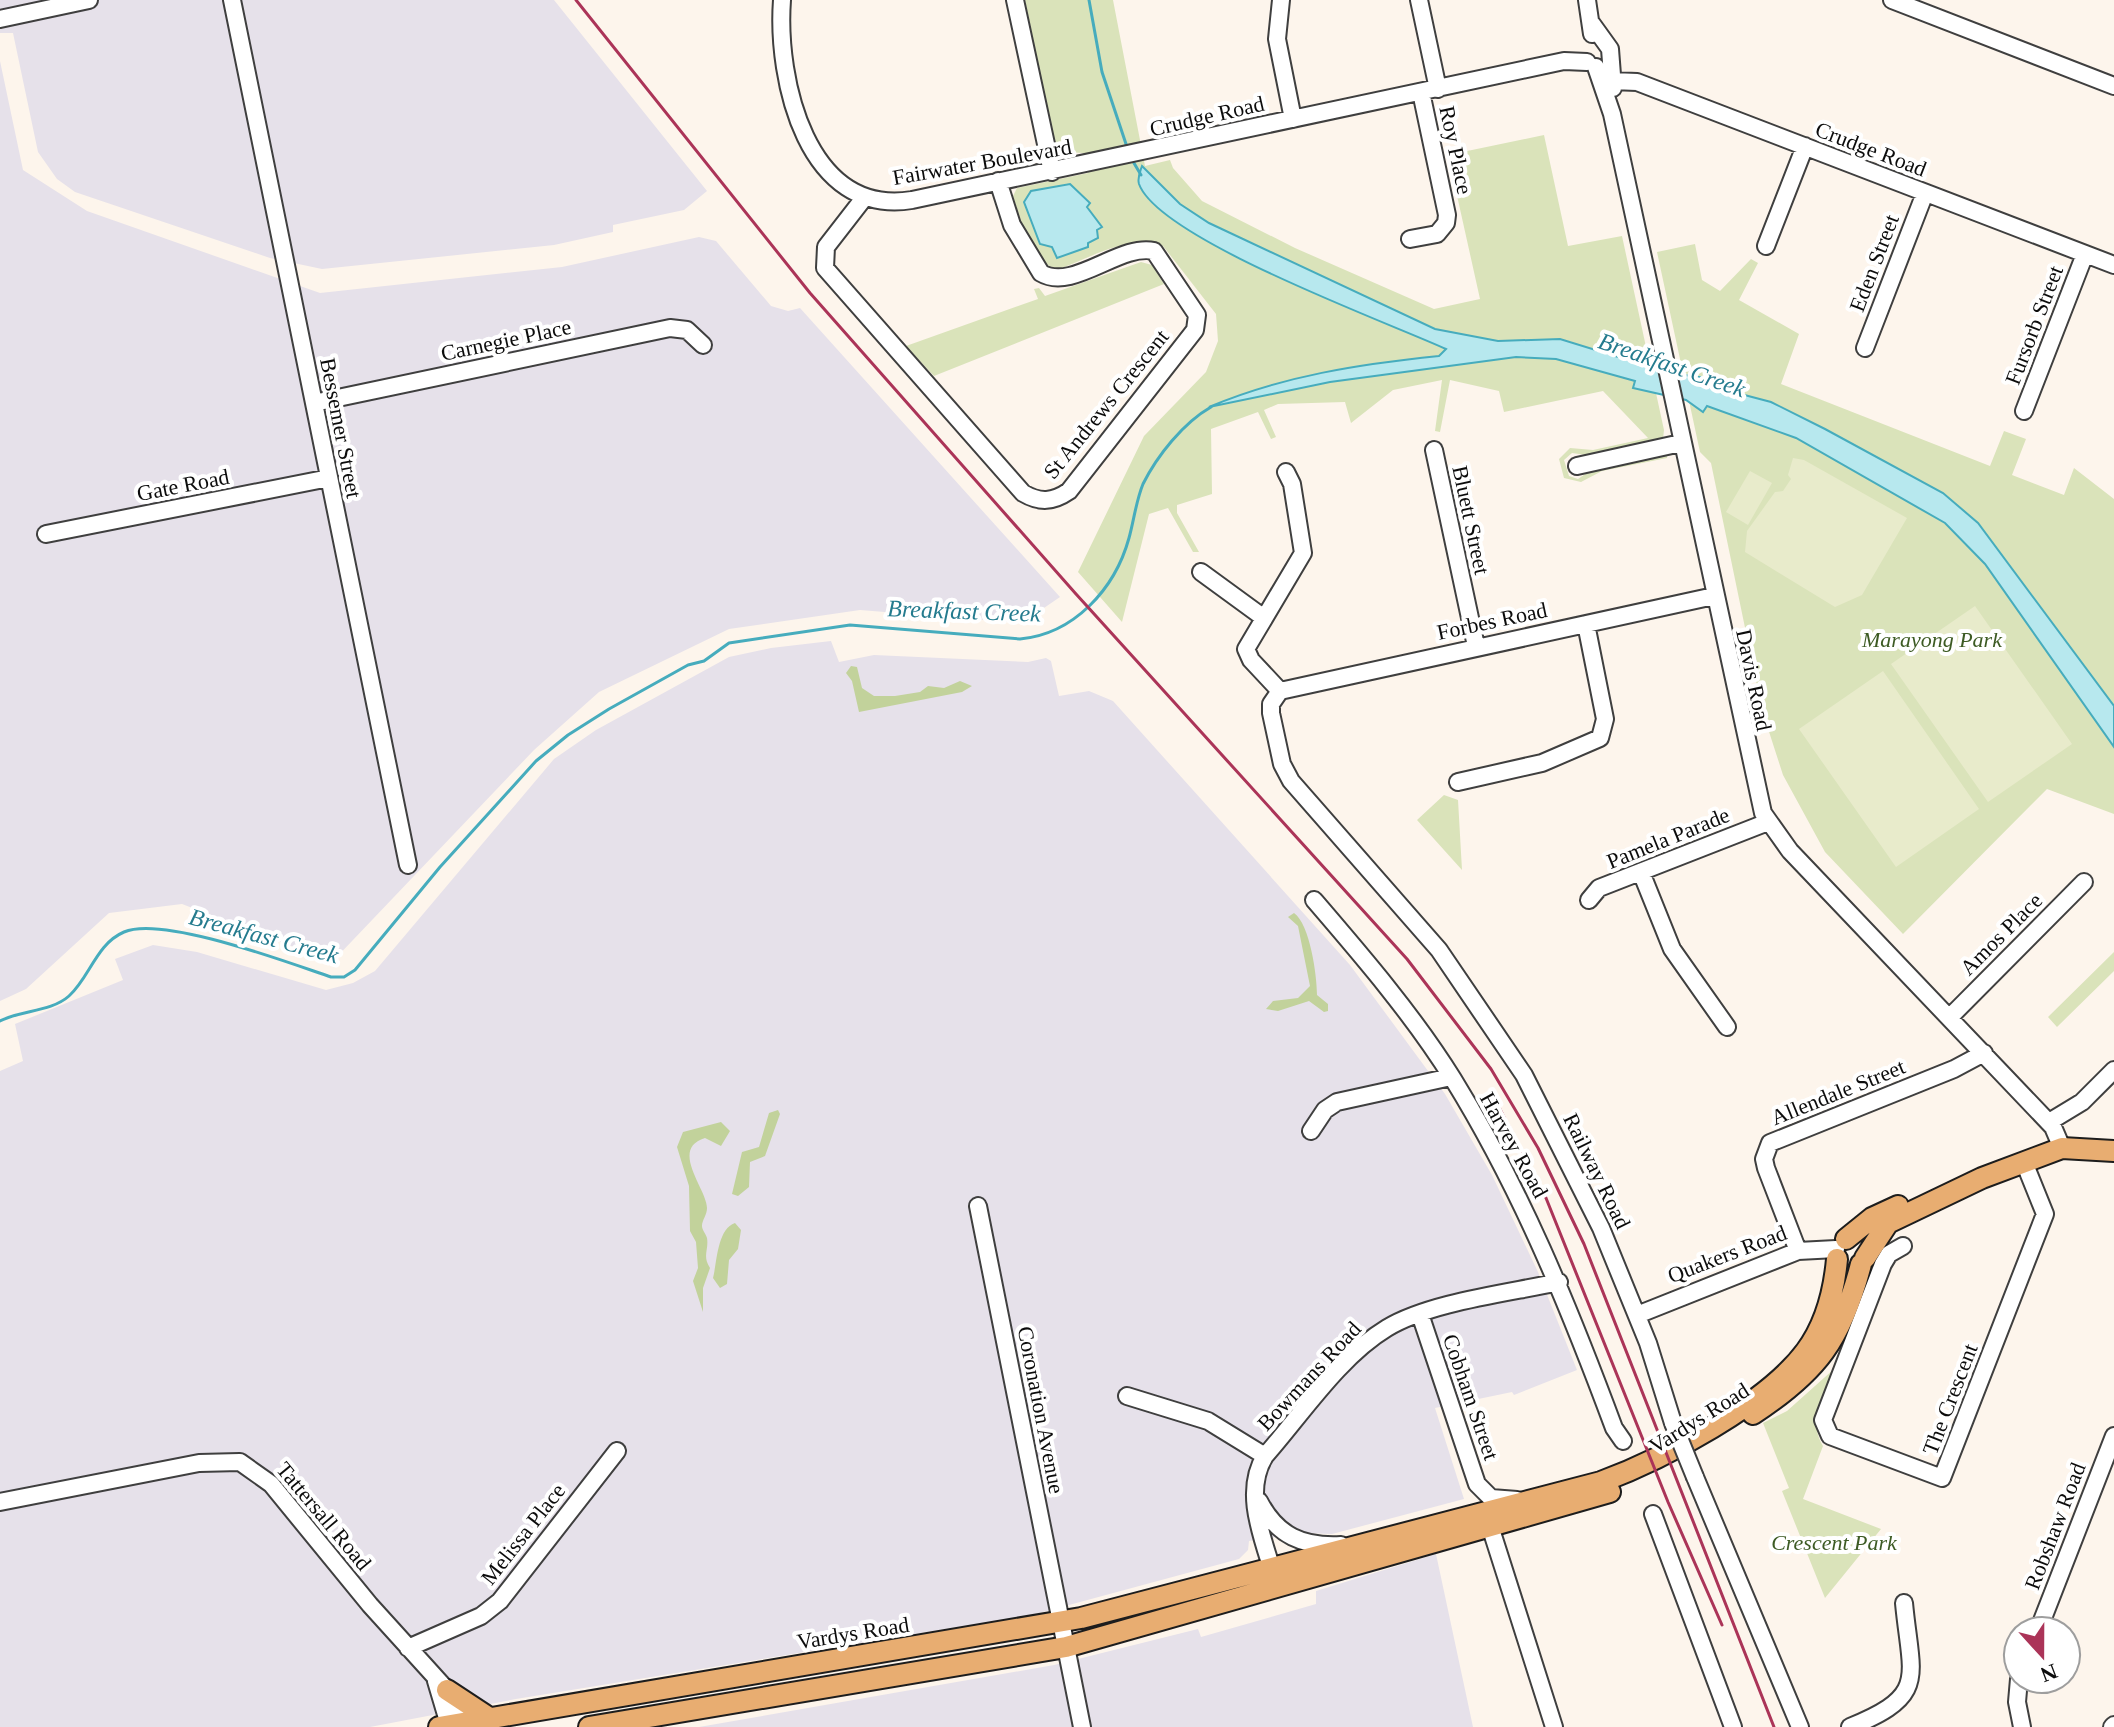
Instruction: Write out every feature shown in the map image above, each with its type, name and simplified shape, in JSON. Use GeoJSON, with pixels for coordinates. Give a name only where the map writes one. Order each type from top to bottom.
{"type":"FeatureCollection","features":[{"type":"Feature","properties":{"kind":"main road"},"geometry":{"type":"LineString","coordinates":[[1840,1249],[1861,1226],[1895,1207],[2062,1148],[2114,1151]]}},
{"type":"Feature","properties":{"kind":"main road"},"geometry":{"type":"LineString","coordinates":[[1863,1261],[1888,1223],[1982,1178]]}},
{"type":"Feature","properties":{"kind":"main road"},"geometry":{"type":"LineString","coordinates":[[1840,1249],[1855,1239],[1863,1244],[1863,1261]]}},
{"type":"Feature","properties":{"kind":"main road","name":"Vardys Road"},"geometry":{"type":"LineString","coordinates":[[589,1727],[1066,1647],[1363,1542],[1601,1482],[1661,1457],[1787,1374],[1822,1326],[1832,1296],[1840,1249]]}},
{"type":"Feature","properties":{"kind":"main road","name":"Vardys Road"},"geometry":{"type":"LineString","coordinates":[[451,1726],[488,1717],[1061,1622],[1274,1576],[1572,1505],[1649,1477],[1685,1459],[1787,1392],[1830,1348],[1851,1300],[1863,1261]]}},
{"type":"Feature","properties":{"kind":"main road","name":"Vardys Road"},"geometry":{"type":"LineString","coordinates":[[1490,1526],[1499,1514],[1530,1500]]}},
{"type":"Feature","properties":{"kind":"main road","name":"Vardys Road"},"geometry":{"type":"LineString","coordinates":[[1440,1521],[1478,1519],[1490,1526]]}},
{"type":"Feature","properties":{"kind":"main road"},"geometry":{"type":"LineString","coordinates":[[442,1685],[488,1717]]}},
{"type":"Feature","properties":{"kind":"street"},"geometry":{"type":"LineString","coordinates":[[0,19],[89,0]]}},
{"type":"Feature","properties":{"kind":"street","name":"Bessemer Street"},"geometry":{"type":"LineString","coordinates":[[232,0],[408,865]]}},
{"type":"Feature","properties":{"kind":"street","name":"Fairwater Boulevard"},"geometry":{"type":"LineString","coordinates":[[782,0],[784,75],[799,121],[815,153],[832,176],[864,198],[899,202],[1141,154]]}},
{"type":"Feature","properties":{"kind":"street"},"geometry":{"type":"LineString","coordinates":[[1015,0],[1052,172]]}},
{"type":"Feature","properties":{"kind":"street"},"geometry":{"type":"LineString","coordinates":[[1281,0],[1277,39],[1293,119]]}},
{"type":"Feature","properties":{"kind":"street"},"geometry":{"type":"LineString","coordinates":[[1419,0],[1429,91]]}},
{"type":"Feature","properties":{"kind":"street","name":"Davis Road"},"geometry":{"type":"LineString","coordinates":[[1587,0],[1595,54],[1612,114],[1755,787],[1768,822],[1790,851],[2049,1122],[2062,1148]]}},
{"type":"Feature","properties":{"kind":"street"},"geometry":{"type":"LineString","coordinates":[[1892,0],[2114,86]]}},
{"type":"Feature","properties":{"kind":"street","name":"Crudge Road"},"geometry":{"type":"LineString","coordinates":[[1141,154],[1595,54]]}},
{"type":"Feature","properties":{"kind":"street","name":"Davis Road"},"geometry":{"type":"LineString","coordinates":[[1595,54],[1612,81],[1612,114]]}},
{"type":"Feature","properties":{"kind":"street","name":"Crudge Road"},"geometry":{"type":"LineString","coordinates":[[1612,81],[1637,82],[2114,265]]}},
{"type":"Feature","properties":{"kind":"street","name":"Roy Place"},"geometry":{"type":"LineString","coordinates":[[1410,239],[1437,234],[1446,223],[1429,91]]}},
{"type":"Feature","properties":{"kind":"street"},"geometry":{"type":"LineString","coordinates":[[1766,246],[1805,146]]}},
{"type":"Feature","properties":{"kind":"street","name":"St Andrews Crescent"},"geometry":{"type":"LineString","coordinates":[[864,198],[826,247],[824,263],[828,272],[1023,493],[1032,499],[1051,500],[1069,491],[1195,330],[1197,315],[1154,251],[1139,251],[1062,278],[1041,273],[1012,225],[998,181]]}},
{"type":"Feature","properties":{"kind":"street","name":"Eden Street"},"geometry":{"type":"LineString","coordinates":[[1865,348],[1925,193]]}},
{"type":"Feature","properties":{"kind":"street","name":"Fursorb Street"},"geometry":{"type":"LineString","coordinates":[[2024,411],[2085,254]]}},
{"type":"Feature","properties":{"kind":"street","name":"Carnegie Place"},"geometry":{"type":"LineString","coordinates":[[314,403],[670,328],[687,330],[703,345]]}},
{"type":"Feature","properties":{"kind":"street"},"geometry":{"type":"LineString","coordinates":[[1577,466],[1681,443]]}},
{"type":"Feature","properties":{"kind":"street","name":"Bluett Street"},"geometry":{"type":"LineString","coordinates":[[1434,450],[1476,646]]}},
{"type":"Feature","properties":{"kind":"street"},"geometry":{"type":"LineString","coordinates":[[1280,691],[1251,660],[1246,649],[1303,553],[1292,484],[1286,472]]}},
{"type":"Feature","properties":{"kind":"street","name":"Gate Road"},"geometry":{"type":"LineString","coordinates":[[46,534],[329,478]]}},
{"type":"Feature","properties":{"kind":"street"},"geometry":{"type":"LineString","coordinates":[[1201,572],[1264,618]]}},
{"type":"Feature","properties":{"kind":"street","name":"Forbes Road"},"geometry":{"type":"LineString","coordinates":[[1280,691],[1714,596]]}},
{"type":"Feature","properties":{"kind":"street"},"geometry":{"type":"LineString","coordinates":[[1458,782],[1542,763],[1600,738],[1605,719],[1586,624]]}},
{"type":"Feature","properties":{"kind":"street","name":"Railway Road"},"geometry":{"type":"LineString","coordinates":[[1280,691],[1271,704],[1271,713],[1286,773],[1439,950],[1508,1049],[1576,1172],[1637,1315],[1673,1423],[1800,1727]]}},
{"type":"Feature","properties":{"kind":"street","name":"Pamela Parade"},"geometry":{"type":"LineString","coordinates":[[1589,900],[1599,888],[1768,822]]}},
{"type":"Feature","properties":{"kind":"street"},"geometry":{"type":"LineString","coordinates":[[1641,872],[1672,949],[1727,1027]]}},
{"type":"Feature","properties":{"kind":"street","name":"Amos Place"},"geometry":{"type":"LineString","coordinates":[[1950,1017],[2084,882]]}},
{"type":"Feature","properties":{"kind":"street","name":"Harvey Road"},"geometry":{"type":"LineString","coordinates":[[1314,900],[1373,968],[1451,1077],[1525,1209],[1559,1282],[1614,1428],[1623,1441]]}},
{"type":"Feature","properties":{"kind":"street","name":"Allendale Street"},"geometry":{"type":"LineString","coordinates":[[1798,1251],[1766,1168],[1764,1159],[1770,1143],[1954,1069],[1984,1053]]}},
{"type":"Feature","properties":{"kind":"street"},"geometry":{"type":"LineString","coordinates":[[2049,1122],[2082,1102],[2114,1070]]}},
{"type":"Feature","properties":{"kind":"street"},"geometry":{"type":"LineString","coordinates":[[1311,1131],[1325,1110],[1337,1102],[1451,1077]]}},
{"type":"Feature","properties":{"kind":"street","name":"The Crescent"},"geometry":{"type":"LineString","coordinates":[[1903,1246],[1889,1254],[1883,1264],[1823,1420],[1830,1436],[1942,1478],[2045,1214],[2024,1162]]}},
{"type":"Feature","properties":{"kind":"street","name":"Coronation Avenue"},"geometry":{"type":"LineString","coordinates":[[978,1206],[1082,1727]]}},
{"type":"Feature","properties":{"kind":"street","name":"Quakers Road"},"geometry":{"type":"LineString","coordinates":[[1637,1315],[1798,1251],[1840,1249]]}},
{"type":"Feature","properties":{"kind":"street","name":"Bowmans Road"},"geometry":{"type":"LineString","coordinates":[[1254,1488],[1265,1456],[1363,1345],[1390,1326],[1420,1314],[1559,1282]]}},
{"type":"Feature","properties":{"kind":"street","name":"Cobham Street"},"geometry":{"type":"LineString","coordinates":[[1420,1314],[1469,1465],[1487,1496],[1530,1500]]}},
{"type":"Feature","properties":{"kind":"street"},"geometry":{"type":"LineString","coordinates":[[1127,1396],[1208,1421],[1265,1456]]}},
{"type":"Feature","properties":{"kind":"street","name":"Robshaw Road"},"geometry":{"type":"LineString","coordinates":[[2044,1615],[2114,1436]]}},
{"type":"Feature","properties":{"kind":"street","name":"Melissa Place"},"geometry":{"type":"LineString","coordinates":[[408,1648],[481,1616],[500,1601],[617,1451]]}},
{"type":"Feature","properties":{"kind":"street","name":"Tattersall Road"},"geometry":{"type":"LineString","coordinates":[[0,1502],[199,1463],[240,1462],[271,1484],[442,1685],[451,1726]]}},
{"type":"Feature","properties":{"kind":"street"},"geometry":{"type":"LineString","coordinates":[[1254,1488],[1273,1523],[1299,1541],[1324,1546],[1363,1542]]}},
{"type":"Feature","properties":{"kind":"street"},"geometry":{"type":"LineString","coordinates":[[1254,1488],[1274,1576]]}},
{"type":"Feature","properties":{"kind":"street"},"geometry":{"type":"LineString","coordinates":[[1653,1514],[1733,1727]]}},
{"type":"Feature","properties":{"kind":"street"},"geometry":{"type":"LineString","coordinates":[[1490,1526],[1554,1727]]}},
{"type":"Feature","properties":{"kind":"street"},"geometry":{"type":"LineString","coordinates":[[1850,1727],[1894,1707],[1905,1693],[1910,1669],[1904,1603]]}},
{"type":"Feature","properties":{"kind":"street"},"geometry":{"type":"LineString","coordinates":[[2018,1695],[2022,1727]]}},
{"type":"Feature","properties":{"kind":"shaded area"},"geometry":{"type":"Polygon","coordinates":[[[0,0],[554,0],[707,191],[684,210],[613,225],[613,232],[554,245],[322,269],[270,258],[75,192],[57,179],[38,152],[13,33],[0,33],[0,0]]]}},
{"type":"Feature","properties":{"kind":"shaded area"},"geometry":{"type":"Polygon","coordinates":[[[0,61],[23,170],[87,211],[320,293],[562,267],[699,237],[716,241],[771,306],[788,311],[800,308],[1060,597],[1022,623],[860,610],[729,629],[599,692],[534,750],[332,962],[182,904],[109,913],[26,989],[0,1001],[0,61]]]}},
{"type":"Feature","properties":{"kind":"shaded area"},"geometry":{"type":"Polygon","coordinates":[[[831,641],[839,662],[874,655],[1028,662],[1046,658],[1051,661],[1059,696],[1089,691],[1113,701],[1350,965],[1445,1094],[1492,1175],[1538,1272],[1577,1370],[1514,1395],[1512,1392],[1435,1408],[1464,1499],[1332,1534],[1303,1533],[1249,1541],[1248,1550],[1239,1559],[1032,1615],[516,1699],[370,1727],[0,1727],[0,1071],[23,1061],[15,1024],[123,980],[115,959],[153,945],[197,952],[326,990],[353,983],[375,971],[554,759],[596,730],[729,657],[831,641]]]}},
{"type":"Feature","properties":{"kind":"shaded area"},"geometry":{"type":"Polygon","coordinates":[[[1436,1554],[1473,1727],[699,1727],[1054,1665],[1198,1629],[1201,1637],[1316,1604],[1316,1591],[1436,1554]]]}},
{"type":"Feature","properties":{"kind":"green space"},"geometry":{"type":"Polygon","coordinates":[[[1025,0],[1113,0],[1145,166],[1170,160],[1173,168],[1202,201],[1295,248],[1434,309],[1480,299],[1448,155],[1544,135],[1568,246],[1622,236],[1664,430],[1663,439],[1593,456],[1572,453],[1564,460],[1569,476],[1578,479],[1591,470],[1667,454],[1667,458],[1602,471],[1581,482],[1564,478],[1559,459],[1570,448],[1593,450],[1648,438],[1603,391],[1504,412],[1499,391],[1450,380],[1440,432],[1435,431],[1442,380],[1393,390],[1351,423],[1345,402],[1278,404],[1264,410],[1276,437],[1271,439],[1258,412],[1211,429],[1212,494],[1177,505],[1177,513],[1199,552],[1193,552],[1168,508],[1149,514],[1122,622],[1078,572],[1144,436],[1206,372],[1218,341],[1216,314],[1163,246],[1151,243],[1124,245],[1059,269],[1042,260],[1035,251],[1013,196],[1017,188],[1088,173],[1084,153],[1064,152],[1055,146],[1025,0]]]}},
{"type":"Feature","properties":{"kind":"green space","name":"Marayong Park"},"geometry":{"type":"Polygon","coordinates":[[[1695,244],[1702,280],[1720,291],[1751,259],[1758,263],[1739,300],[1799,334],[1781,384],[1990,466],[2004,431],[2026,439],[2012,475],[2064,495],[2074,468],[2114,499],[2114,814],[2047,789],[1903,934],[1825,852],[1783,775],[1762,710],[1711,463],[1700,452],[1657,252],[1695,244]]]}},
{"type":"Feature","properties":{"kind":"green space"},"geometry":{"type":"Polygon","coordinates":[[[1141,262],[1152,265],[1164,284],[934,376],[906,346],[1038,299],[1034,289],[1039,288],[1045,296],[1141,262]]]}},
{"type":"Feature","properties":{"kind":"green space"},"geometry":{"type":"Polygon","coordinates":[[[1793,458],[1804,460],[1907,518],[1862,595],[1835,607],[1745,552],[1747,531],[1775,492],[1783,491],[1791,479],[1788,475],[1793,458]]]}},
{"type":"Feature","properties":{"kind":"green space"},"geometry":{"type":"Polygon","coordinates":[[[1750,471],[1772,483],[1748,525],[1726,512],[1750,471]]]}},
{"type":"Feature","properties":{"kind":"green space"},"geometry":{"type":"Polygon","coordinates":[[[1975,606],[2072,744],[1988,802],[1891,664],[1975,606]]]}},
{"type":"Feature","properties":{"kind":"green space"},"geometry":{"type":"Polygon","coordinates":[[[851,666],[857,667],[862,688],[874,696],[920,692],[928,686],[944,688],[960,681],[972,686],[962,692],[859,712],[852,681],[846,673],[851,666]]]}},
{"type":"Feature","properties":{"kind":"green space"},"geometry":{"type":"Polygon","coordinates":[[[1883,671],[1979,809],[1896,867],[1799,729],[1883,671]]]}},
{"type":"Feature","properties":{"kind":"green space"},"geometry":{"type":"Polygon","coordinates":[[[1444,795],[1458,800],[1462,870],[1417,820],[1444,795]]]}},
{"type":"Feature","properties":{"kind":"green space"},"geometry":{"type":"Polygon","coordinates":[[[1294,913],[1300,919],[1308,939],[1317,995],[1328,1004],[1328,1011],[1324,1012],[1309,1001],[1278,1011],[1266,1009],[1273,1001],[1298,998],[1310,986],[1298,926],[1288,917],[1294,913]]]}},
{"type":"Feature","properties":{"kind":"green space"},"geometry":{"type":"Polygon","coordinates":[[[2114,952],[2114,971],[2057,1027],[2048,1017],[2114,952]]]}},
{"type":"Feature","properties":{"kind":"green space"},"geometry":{"type":"Polygon","coordinates":[[[778,1110],[780,1114],[765,1156],[750,1162],[749,1187],[738,1196],[732,1194],[742,1152],[759,1147],[769,1113],[778,1110]]]}},
{"type":"Feature","properties":{"kind":"green space"},"geometry":{"type":"Polygon","coordinates":[[[721,1122],[730,1131],[721,1146],[705,1138],[695,1143],[690,1151],[692,1170],[707,1208],[702,1226],[707,1238],[706,1256],[710,1268],[703,1288],[703,1312],[693,1281],[698,1268],[696,1242],[690,1231],[689,1186],[677,1147],[683,1132],[721,1122]]]}},
{"type":"Feature","properties":{"kind":"green space"},"geometry":{"type":"Polygon","coordinates":[[[735,1223],[741,1230],[738,1249],[729,1260],[727,1284],[720,1288],[713,1278],[719,1247],[729,1226],[735,1223]]]}},
{"type":"Feature","properties":{"kind":"green space","name":"Crescent Park"},"geometry":{"type":"Polygon","coordinates":[[[1834,1369],[1818,1407],[1816,1426],[1823,1446],[1803,1499],[1881,1529],[1825,1598],[1782,1491],[1789,1488],[1763,1423],[1787,1411],[1834,1369]]]}},
{"type":"Feature","properties":{"kind":"water"},"geometry":{"type":"Polygon","coordinates":[[[1142,166],[1180,204],[1209,223],[1435,329],[1498,341],[1560,339],[1641,364],[1643,358],[1684,375],[1715,379],[1714,387],[1771,402],[1943,493],[1978,523],[2114,706],[2114,747],[1985,564],[1945,523],[1796,438],[1707,406],[1703,412],[1686,400],[1633,388],[1635,381],[1556,359],[1516,357],[1330,382],[1209,407],[1293,379],[1351,367],[1439,356],[1446,349],[1278,277],[1187,229],[1156,206],[1139,184],[1142,166]]]}},
{"type":"Feature","properties":{"kind":"water"},"geometry":{"type":"Polygon","coordinates":[[[1070,184],[1090,203],[1087,207],[1102,227],[1097,230],[1098,238],[1088,243],[1088,247],[1057,258],[1052,247],[1040,244],[1024,202],[1031,191],[1070,184]]]}},
{"type":"Feature","properties":{"kind":"waterway"},"geometry":{"type":"LineString","coordinates":[[1089,0],[1102,72],[1127,147]]}},
{"type":"Feature","properties":{"kind":"waterway"},"geometry":{"type":"LineString","coordinates":[[1131,158],[1141,175]]}},
{"type":"Feature","properties":{"kind":"waterway","name":"Breakfast Creek"},"geometry":{"type":"LineString","coordinates":[[0,1021],[62,1001],[76,988],[114,937],[142,928],[195,935],[331,977],[344,977],[355,970],[440,867],[536,761],[568,735],[609,709],[688,665],[704,661],[729,643],[850,625],[1020,639],[1058,628],[1090,606],[1103,591],[1123,557],[1141,490],[1149,473],[1181,431],[1211,407]]}},
{"type":"Feature","properties":{"kind":"railway"},"geometry":{"type":"LineString","coordinates":[[576,0],[810,293],[1076,594],[1407,959],[1491,1069],[1538,1148],[1584,1244],[1774,1727]]}},
{"type":"Feature","properties":{"kind":"railway"},"geometry":{"type":"LineString","coordinates":[[1490,1090],[1546,1198],[1668,1502],[1722,1625]]}}]}
